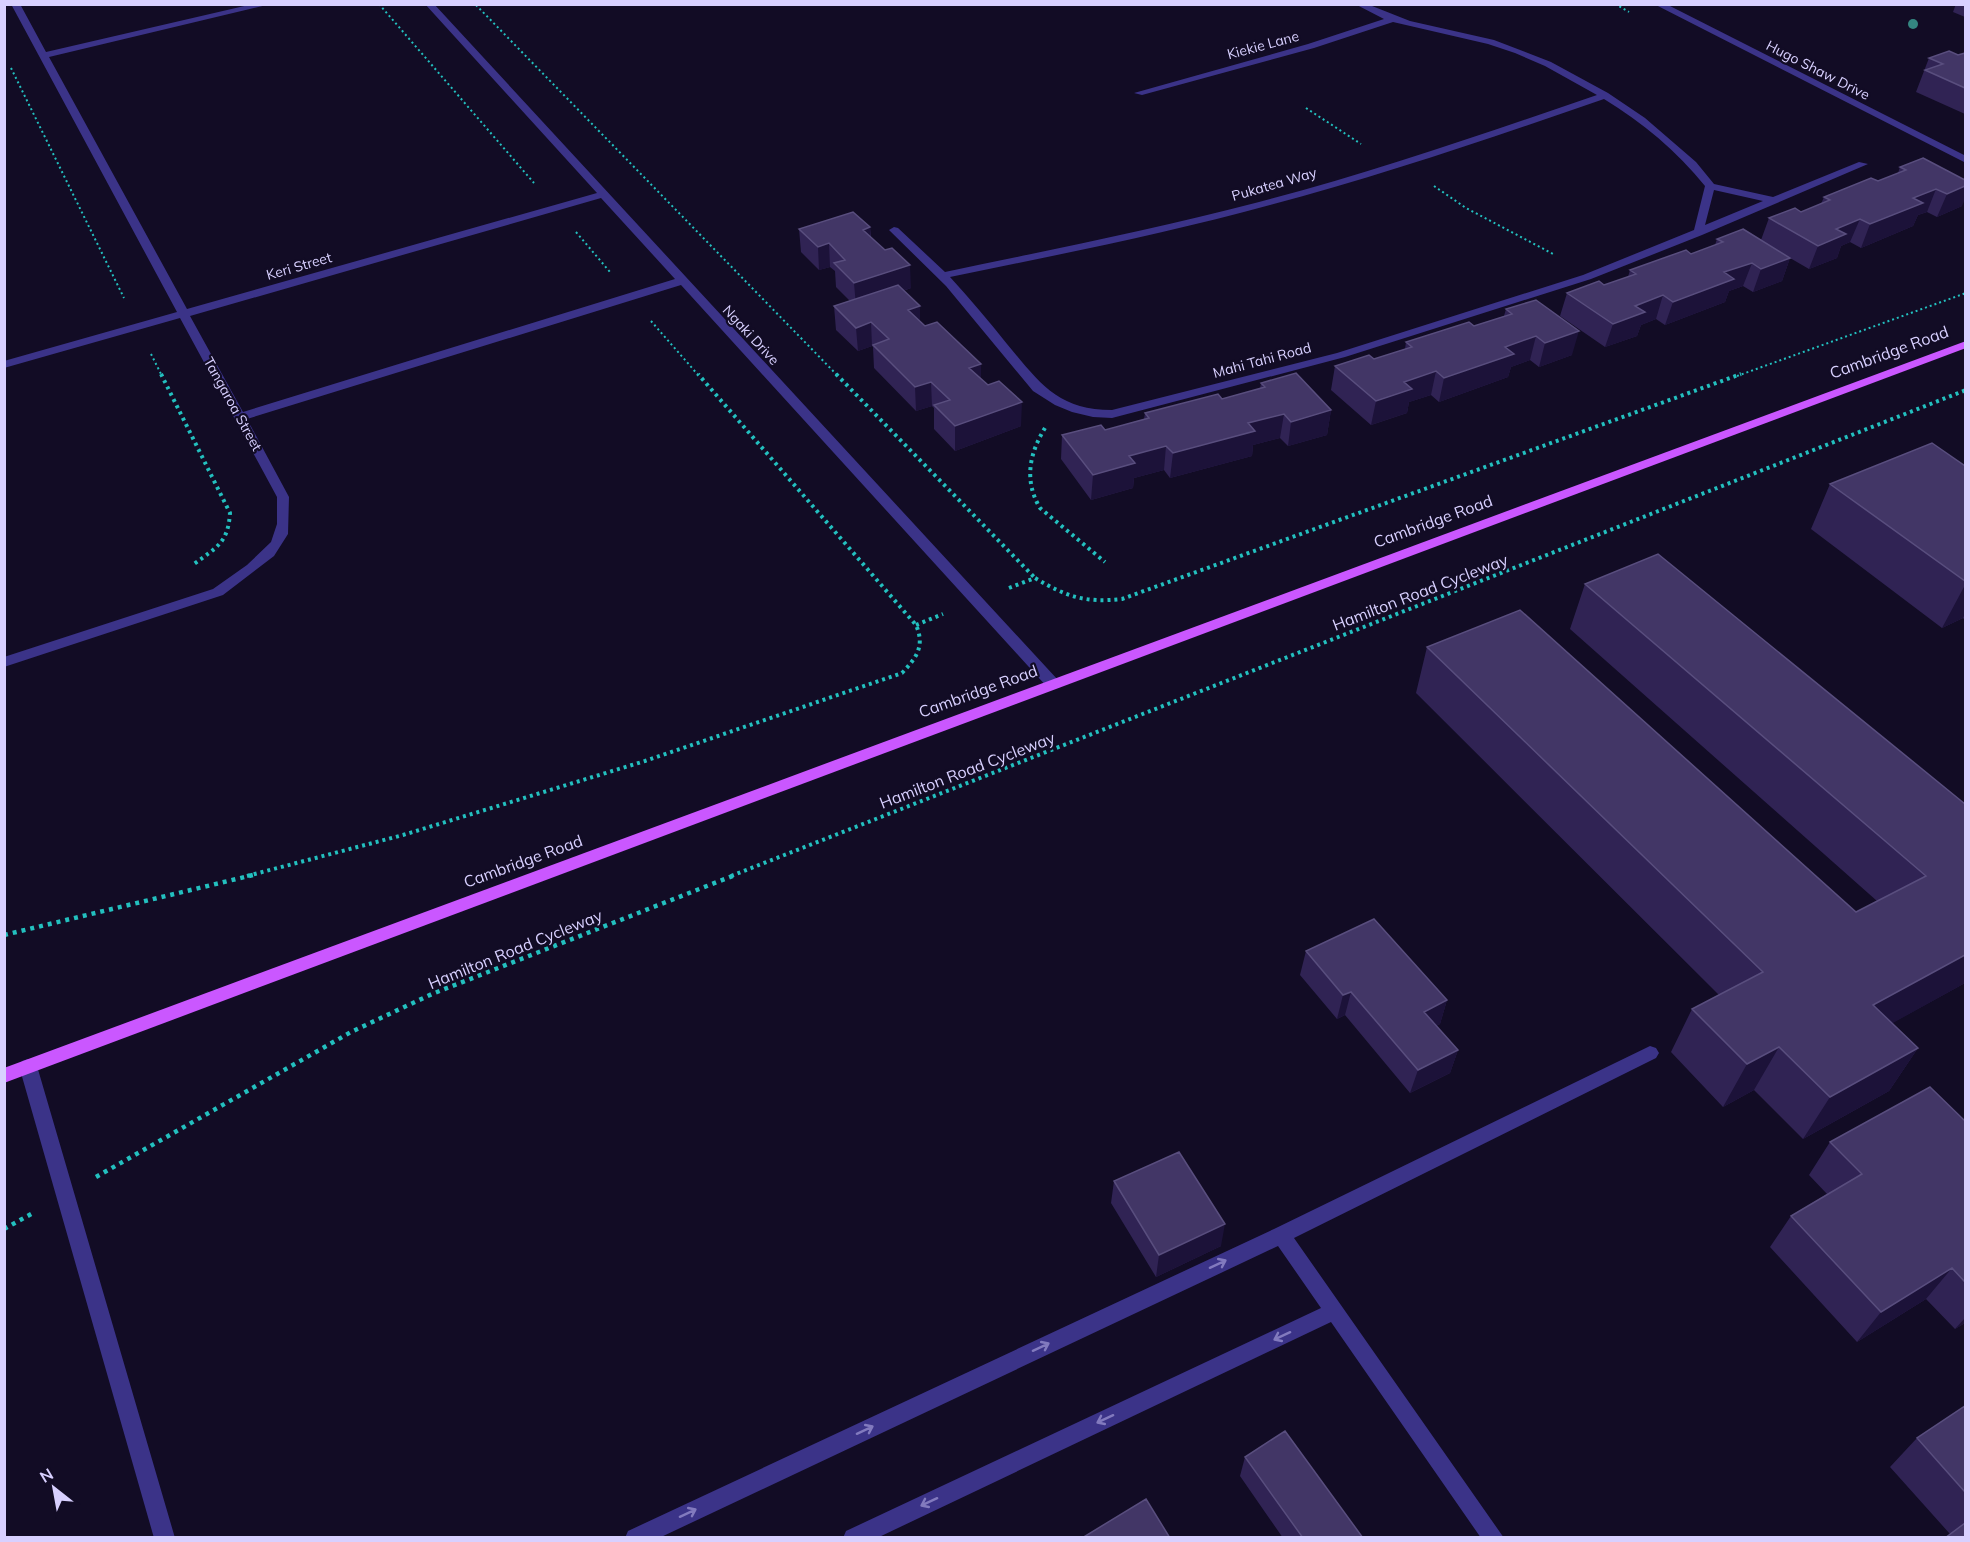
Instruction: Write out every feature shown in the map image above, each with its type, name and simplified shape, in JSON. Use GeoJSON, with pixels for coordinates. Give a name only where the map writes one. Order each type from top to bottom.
{"type":"FeatureCollection","features":[{"type":"Feature","properties":{"kind":"main road","name":"Cambridge Road"},"geometry":{"type":"LineString","coordinates":[[4,1076],[1965,344]]}},
{"type":"Feature","properties":{"kind":"street","name":"Tangaroa Street"},"geometry":{"type":"LineString","coordinates":[[4,662],[218,592],[248,572],[280,540],[285,519],[283,496],[15,4]]}},
{"type":"Feature","properties":{"kind":"street"},"geometry":{"type":"LineString","coordinates":[[43,56],[267,4]]}},
{"type":"Feature","properties":{"kind":"street","name":"Ngaki Drive"},"geometry":{"type":"LineString","coordinates":[[429,4],[601,195],[1053,684]]}},
{"type":"Feature","properties":{"kind":"street"},"geometry":{"type":"LineString","coordinates":[[1359,4],[1392,20],[1493,42],[1552,65],[1605,95],[1663,136],[1710,186],[1773,200]]}},
{"type":"Feature","properties":{"kind":"street","name":"Hugo Shaw Drive"},"geometry":{"type":"LineString","coordinates":[[1658,4],[1965,160]]}},
{"type":"Feature","properties":{"kind":"street","name":"Kiekie Lane"},"geometry":{"type":"LineString","coordinates":[[1139,93],[1311,46],[1392,20]]}},
{"type":"Feature","properties":{"kind":"street","name":"Pukatea Way"},"geometry":{"type":"LineString","coordinates":[[944,275],[1216,216],[1400,162],[1605,95]]}},
{"type":"Feature","properties":{"kind":"street","name":"Mahi Tahi Road"},"geometry":{"type":"LineString","coordinates":[[894,230],[921,251],[944,275],[1041,391],[1062,405],[1091,415],[1112,414],[1341,355],[1587,278],[1863,164]]}},
{"type":"Feature","properties":{"kind":"street"},"geometry":{"type":"LineString","coordinates":[[1698,232],[1710,186]]}},
{"type":"Feature","properties":{"kind":"street","name":"Keri Street"},"geometry":{"type":"LineString","coordinates":[[4,366],[601,195]]}},
{"type":"Feature","properties":{"kind":"street"},"geometry":{"type":"LineString","coordinates":[[240,417],[682,281]]}},
{"type":"Feature","properties":{"kind":"street"},"geometry":{"type":"LineString","coordinates":[[635,1538],[1281,1235],[1650,1053]]}},
{"type":"Feature","properties":{"kind":"street"},"geometry":{"type":"LineString","coordinates":[[28,1066],[165,1538]]}},
{"type":"Feature","properties":{"kind":"street"},"geometry":{"type":"LineString","coordinates":[[1281,1235],[1494,1538]]}},
{"type":"Feature","properties":{"kind":"street"},"geometry":{"type":"LineString","coordinates":[[853,1538],[1335,1311]]}},
{"type":"Feature","properties":{"kind":"path"},"geometry":{"type":"LineString","coordinates":[[475,4],[1035,578],[1060,593],[1091,603],[1122,599],[1965,293]]}},
{"type":"Feature","properties":{"kind":"path"},"geometry":{"type":"LineString","coordinates":[[10,64],[230,513],[229,532],[217,547],[186,568]]}},
{"type":"Feature","properties":{"kind":"path"},"geometry":{"type":"LineString","coordinates":[[1306,108],[1352,139],[1400,162],[1466,208],[1548,250],[1587,278]]}},
{"type":"Feature","properties":{"kind":"path","name":"Hamilton Road Cycleway"},"geometry":{"type":"LineString","coordinates":[[4,1229],[351,1032],[432,994],[1965,390]]}},
{"type":"Feature","properties":{"kind":"path"},"geometry":{"type":"LineString","coordinates":[[1062,405],[1035,443],[1029,462],[1035,501],[1040,508],[1105,562]]}},
{"type":"Feature","properties":{"kind":"path"},"geometry":{"type":"LineString","coordinates":[[4,935],[225,882],[403,835],[645,761],[837,697],[902,673],[920,654],[921,636],[916,625],[1035,578]]}},
{"type":"Feature","properties":{"kind":"building"},"geometry":{"type":"Polygon","coordinates":[[[1949,51],[1958,55],[1965,53],[1965,88],[1925,70],[1943,64],[1929,58],[1949,51]]]}},
{"type":"Feature","properties":{"kind":"building"},"geometry":{"type":"Polygon","coordinates":[[[1923,158],[1965,180],[1965,186],[1947,194],[1936,189],[1913,198],[1923,203],[1870,224],[1860,219],[1836,229],[1846,234],[1818,246],[1769,218],[1795,208],[1801,212],[1830,200],[1824,197],[1871,178],[1878,181],[1906,170],[1900,167],[1923,158]]]}},
{"type":"Feature","properties":{"kind":"building"},"geometry":{"type":"Polygon","coordinates":[[[853,212],[870,227],[863,230],[885,250],[892,248],[910,265],[854,283],[834,263],[845,260],[829,243],[818,247],[799,229],[853,212]]]}},
{"type":"Feature","properties":{"kind":"building"},"geometry":{"type":"Polygon","coordinates":[[[1743,229],[1790,258],[1761,269],[1752,263],[1724,272],[1734,279],[1673,302],[1663,295],[1635,306],[1645,312],[1613,324],[1567,293],[1599,281],[1604,285],[1636,274],[1630,270],[1686,250],[1691,254],[1723,242],[1717,239],[1743,229]]]}},
{"type":"Feature","properties":{"kind":"building"},"geometry":{"type":"Polygon","coordinates":[[[898,285],[920,306],[908,310],[925,326],[937,322],[981,364],[969,368],[988,385],[999,381],[1022,402],[955,426],[934,405],[950,400],[931,382],[915,387],[873,345],[889,339],[871,322],[856,328],[834,306],[898,285]]]}},
{"type":"Feature","properties":{"kind":"building"},"geometry":{"type":"Polygon","coordinates":[[[1536,300],[1579,331],[1545,343],[1536,336],[1505,347],[1514,354],[1444,378],[1436,371],[1404,382],[1412,389],[1376,401],[1335,366],[1369,355],[1374,359],[1412,347],[1406,342],[1469,322],[1474,326],[1512,314],[1506,309],[1536,300]]]}},
{"type":"Feature","properties":{"kind":"building"},"geometry":{"type":"Polygon","coordinates":[[[1296,373],[1331,410],[1291,422],[1284,414],[1248,423],[1255,431],[1173,453],[1166,446],[1129,456],[1135,463],[1093,475],[1062,435],[1101,425],[1105,430],[1149,418],[1145,413],[1218,394],[1222,399],[1265,387],[1261,383],[1296,373]]]}},
{"type":"Feature","properties":{"kind":"building"},"geometry":{"type":"Polygon","coordinates":[[[1932,443],[1965,466],[1965,581],[1830,484],[1932,443]]]}},
{"type":"Feature","properties":{"kind":"building"},"geometry":{"type":"Polygon","coordinates":[[[1658,554],[1965,804],[1965,955],[1873,1005],[1918,1048],[1830,1097],[1779,1047],[1747,1064],[1692,1009],[1763,972],[1427,647],[1520,610],[1856,912],[1926,876],[1585,584],[1658,554]]]}},
{"type":"Feature","properties":{"kind":"building"},"geometry":{"type":"Polygon","coordinates":[[[1374,919],[1447,1000],[1424,1012],[1458,1050],[1418,1070],[1351,992],[1343,995],[1306,951],[1374,919]]]}},
{"type":"Feature","properties":{"kind":"building"},"geometry":{"type":"Polygon","coordinates":[[[1930,1087],[1965,1121],[1965,1282],[1952,1268],[1881,1312],[1791,1216],[1862,1174],[1830,1142],[1930,1087]]]}},
{"type":"Feature","properties":{"kind":"building"},"geometry":{"type":"Polygon","coordinates":[[[1179,1152],[1225,1224],[1159,1255],[1114,1181],[1179,1152]]]}},
{"type":"Feature","properties":{"kind":"building"},"geometry":{"type":"Polygon","coordinates":[[[1965,1406],[1965,1492],[1917,1438],[1965,1406]]]}},
{"type":"Feature","properties":{"kind":"building"},"geometry":{"type":"Polygon","coordinates":[[[1285,1431],[1363,1538],[1303,1538],[1245,1457],[1285,1431]]]}},
{"type":"Feature","properties":{"kind":"building"},"geometry":{"type":"Polygon","coordinates":[[[1146,1499],[1170,1538],[1082,1538],[1146,1499]]]}},
{"type":"Feature","properties":{"kind":"building"},"geometry":{"type":"Polygon","coordinates":[[[1965,1523],[1965,1538],[1945,1538],[1965,1523]]]}}]}
